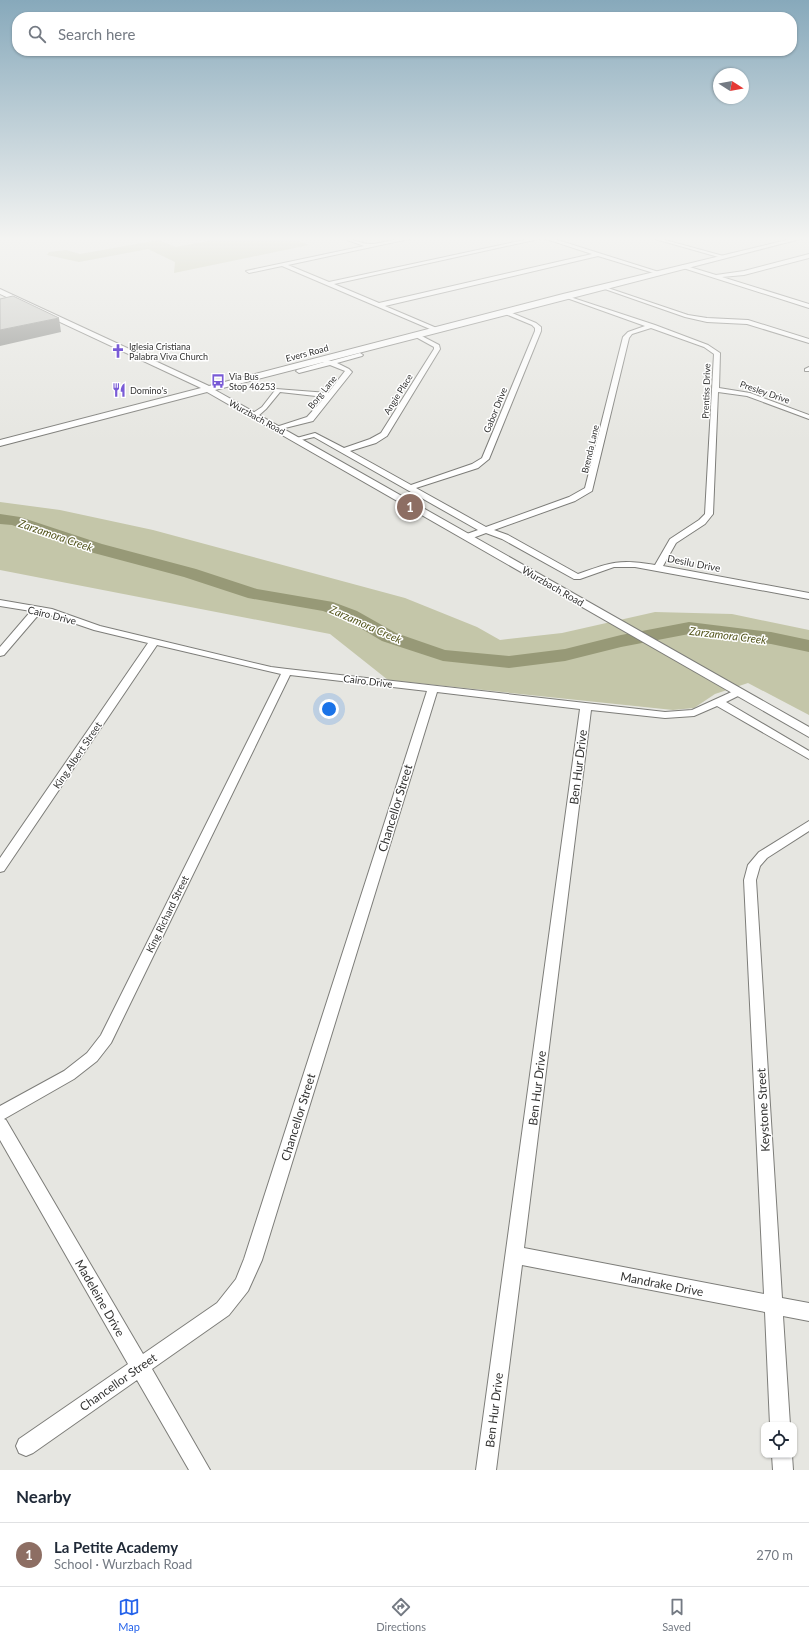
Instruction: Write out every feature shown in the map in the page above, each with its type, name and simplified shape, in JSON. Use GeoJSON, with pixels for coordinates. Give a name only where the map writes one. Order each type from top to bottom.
{"type":"FeatureCollection","features":[{"type":"Feature","properties":{"kind":"main road","name":"Wurzbach Road"},"geometry":{"type":"LineString","coordinates":[[31,306],[207,388],[809,733]]}},
{"type":"Feature","properties":{"kind":"main road","name":"Evers Road"},"geometry":{"type":"LineString","coordinates":[[0,443],[207,388],[529,306]]}},
{"type":"Feature","properties":{"kind":"street"},"geometry":{"type":"LineString","coordinates":[[381,306],[438,330]]}},
{"type":"Feature","properties":{"kind":"street","name":"Prentiss Drive"},"geometry":{"type":"LineString","coordinates":[[594,306],[652,326],[714,350],[717,353],[710,514],[700,525],[680,535],[671,543],[658,568]]}},
{"type":"Feature","properties":{"kind":"street"},"geometry":{"type":"LineString","coordinates":[[657,306],[687,316],[708,320],[748,322],[809,341]]}},
{"type":"Feature","properties":{"kind":"street","name":"Gabor Drive"},"geometry":{"type":"LineString","coordinates":[[410,488],[475,466],[485,459],[538,331],[538,327],[534,324],[505,312]]}},
{"type":"Feature","properties":{"kind":"street","name":"Brenda Lane"},"geometry":{"type":"LineString","coordinates":[[467,537],[572,499],[589,489],[626,337],[630,333],[652,326]]}},
{"type":"Feature","properties":{"kind":"street","name":"Angie Place"},"geometry":{"type":"LineString","coordinates":[[343,451],[373,441],[384,434],[437,348],[437,346],[433,343],[416,335]]}},
{"type":"Feature","properties":{"kind":"street"},"geometry":{"type":"LineString","coordinates":[[300,371],[360,355]]}},
{"type":"Feature","properties":{"kind":"street","name":"Borg Lane"},"geometry":{"type":"LineString","coordinates":[[277,428],[310,419],[349,372],[322,359]]}},
{"type":"Feature","properties":{"kind":"street","name":"Presley Drive"},"geometry":{"type":"LineString","coordinates":[[715,389],[748,394],[809,417]]}},
{"type":"Feature","properties":{"kind":"street"},"geometry":{"type":"LineString","coordinates":[[254,415],[264,408],[278,390],[330,395]]}},
{"type":"Feature","properties":{"kind":"street","name":"Wurzbach Road"},"geometry":{"type":"LineString","coordinates":[[297,439],[315,435],[485,530],[505,537],[577,577]]}},
{"type":"Feature","properties":{"kind":"street","name":"Desilu Drive"},"geometry":{"type":"LineString","coordinates":[[577,577],[613,564],[634,564],[809,596]]}},
{"type":"Feature","properties":{"kind":"street","name":"Cairo Drive"},"geometry":{"type":"LineString","coordinates":[[0,603],[65,616],[96,628],[271,670],[287,672],[664,715],[694,713],[738,692]]}},
{"type":"Feature","properties":{"kind":"street"},"geometry":{"type":"LineString","coordinates":[[0,653],[37,610]]}},
{"type":"Feature","properties":{"kind":"street","name":"King Albert Street"},"geometry":{"type":"LineString","coordinates":[[0,868],[154,642]]}},
{"type":"Feature","properties":{"kind":"street","name":"King Richard Street"},"geometry":{"type":"LineString","coordinates":[[0,1114],[69,1075],[92,1057],[106,1039],[287,672]]}},
{"type":"Feature","properties":{"kind":"street","name":"Chancellor Street"},"geometry":{"type":"LineString","coordinates":[[26,1446],[223,1309],[242,1285],[254,1260],[433,689]]}},
{"type":"Feature","properties":{"kind":"street"},"geometry":{"type":"LineString","coordinates":[[718,702],[809,756]]}},
{"type":"Feature","properties":{"kind":"street","name":"Ben Hur Drive"},"geometry":{"type":"LineString","coordinates":[[486,1470],[586,706]]}},
{"type":"Feature","properties":{"kind":"street","name":"Keystone Street"},"geometry":{"type":"LineString","coordinates":[[780,1422],[750,880],[754,865],[763,855],[809,825]]}},
{"type":"Feature","properties":{"kind":"street","name":"Madeleine Drive"},"geometry":{"type":"LineString","coordinates":[[0,1125],[200,1470]]}},
{"type":"Feature","properties":{"kind":"street","name":"Mandrake Drive"},"geometry":{"type":"LineString","coordinates":[[514,1255],[809,1312]]}},
{"type":"Feature","properties":{"kind":"street"},"geometry":{"type":"LineString","coordinates":[[782,1458],[783,1470]]}},
{"type":"Feature","properties":{"kind":"green space"},"geometry":{"type":"Polygon","coordinates":[[[0,502],[60,510],[153,530],[405,598],[477,627],[500,640],[562,633],[655,612],[732,614],[809,630],[809,715],[748,683],[715,694],[694,708],[673,710],[388,680],[330,634],[0,570],[0,502]]]}},
{"type":"Feature","properties":{"kind":"building"},"geometry":{"type":"Polygon","coordinates":[[[0,306],[33,306],[59,318],[0,330],[0,306]]]}},
{"type":"Feature","properties":{"kind":"waterway","name":"Zarzamora Creek"},"geometry":{"type":"LineString","coordinates":[[0,519],[14,520],[96,548],[190,573],[254,594],[327,606],[351,615],[389,637],[443,655],[509,662],[565,655],[621,641],[689,628],[771,638],[809,646]]}},
{"type":"Feature","properties":{"kind":"place","name":"Iglesia Cristiana Palabra Viva Church"},"geometry":{"type":"Point","coordinates":[118,351]}},
{"type":"Feature","properties":{"kind":"place","name":"Via Bus Stop 46253"},"geometry":{"type":"Point","coordinates":[218,381]}},
{"type":"Feature","properties":{"kind":"place","name":"Domino's"},"geometry":{"type":"Point","coordinates":[119,390]}},
{"type":"Feature","properties":{"kind":"place","name":"La Petite Academy"},"geometry":{"type":"Point","coordinates":[410,507]}}]}
